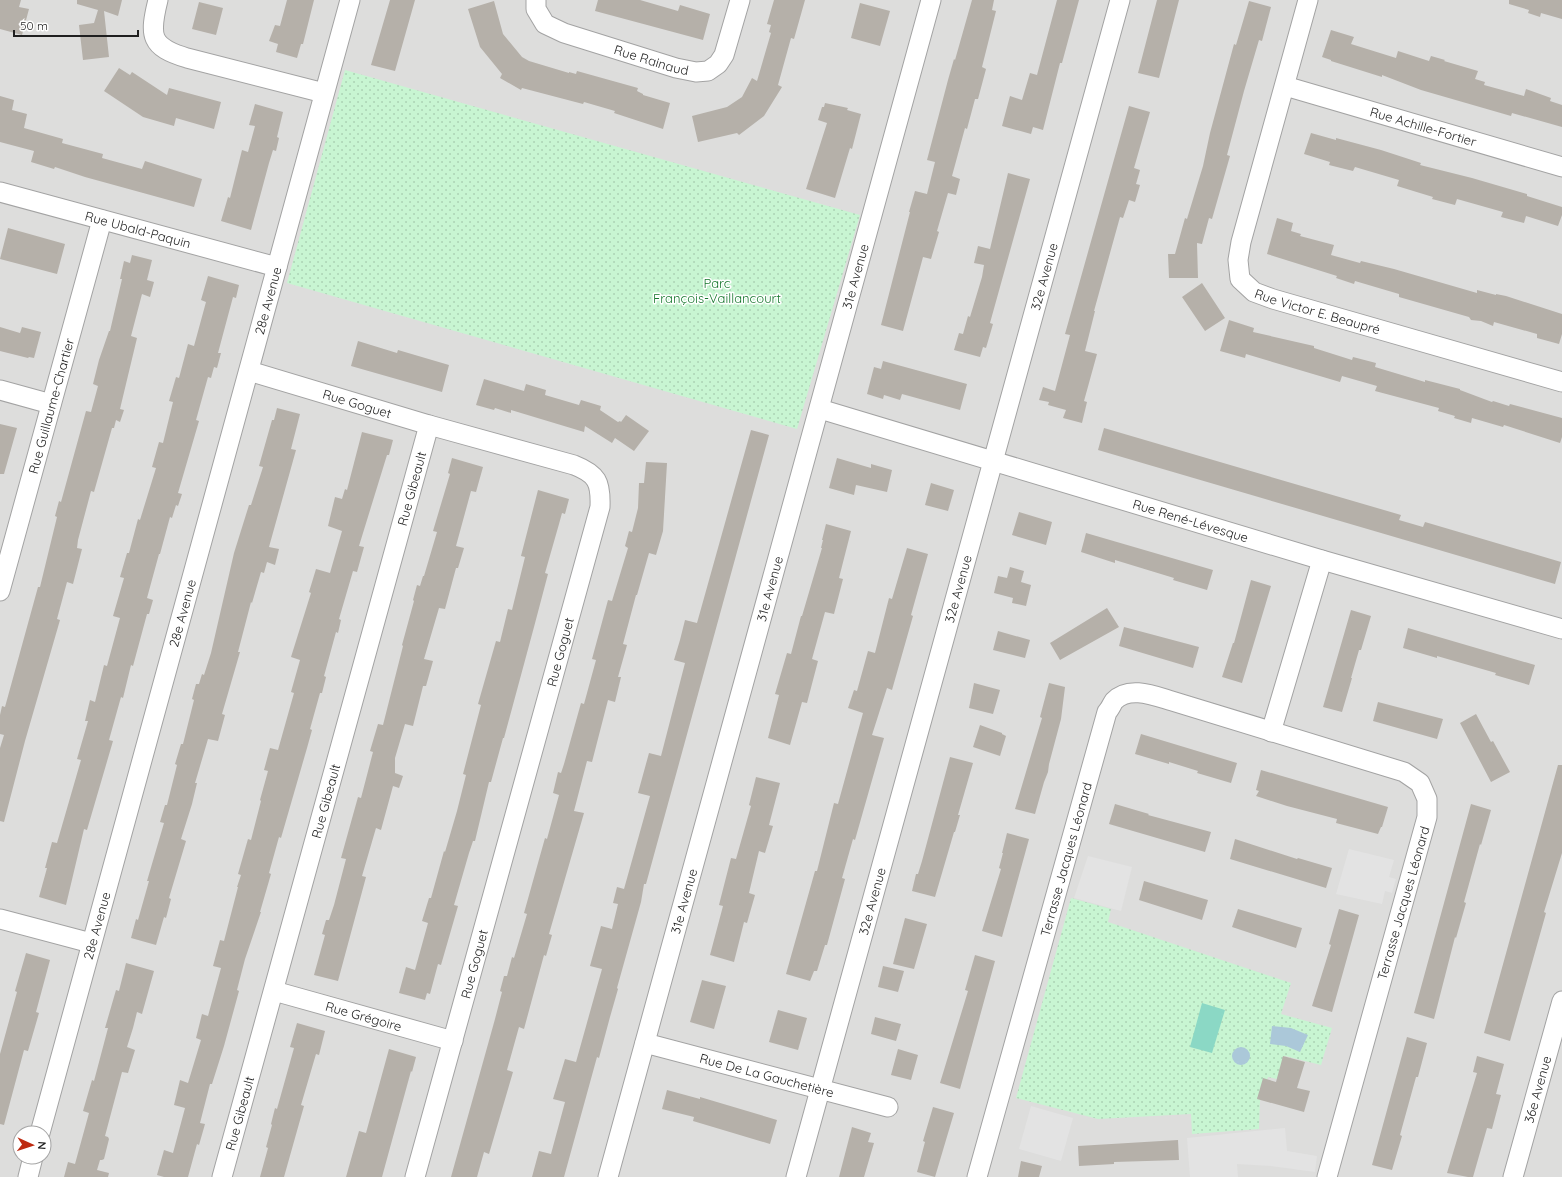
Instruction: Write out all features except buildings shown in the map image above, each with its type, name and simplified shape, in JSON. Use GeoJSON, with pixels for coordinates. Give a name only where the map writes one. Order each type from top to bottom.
{"type":"FeatureCollection","features":[{"type":"Feature","properties":{"kind":"street"},"geometry":{"type":"LineString","coordinates":[[158,0],[153,27],[154,38],[161,47],[172,53],[188,58],[324,93]]}},
{"type":"Feature","properties":{"kind":"street","name":"28e Avenue"},"geometry":{"type":"LineString","coordinates":[[42,1125],[350,0]]}},
{"type":"Feature","properties":{"kind":"street","name":"Rue Rainaud"},"geometry":{"type":"LineString","coordinates":[[536,0],[536,9],[546,24],[564,33],[676,68],[696,72],[708,71],[718,64],[724,55],[740,0]]}},
{"type":"Feature","properties":{"kind":"street","name":"31e Avenue"},"geometry":{"type":"LineString","coordinates":[[608,1177],[931,0]]}},
{"type":"Feature","properties":{"kind":"street","name":"32e Avenue"},"geometry":{"type":"LineString","coordinates":[[796,1177],[992,460],[1120,0]]}},
{"type":"Feature","properties":{"kind":"street","name":"Rue Victor E. Beaupré"},"geometry":{"type":"LineString","coordinates":[[1308,0],[1241,242],[1238,260],[1240,279],[1254,292],[1273,299],[1562,382]]}},
{"type":"Feature","properties":{"kind":"street","name":"Rue Achille-Fortier"},"geometry":{"type":"LineString","coordinates":[[1285,86],[1562,167]]}},
{"type":"Feature","properties":{"kind":"street","name":"Rue Ubald-Paquin"},"geometry":{"type":"LineString","coordinates":[[0,192],[277,267]]}},
{"type":"Feature","properties":{"kind":"street","name":"Rue Guillaume-Chartier"},"geometry":{"type":"LineString","coordinates":[[0,588],[102,220]]}},
{"type":"Feature","properties":{"kind":"street","name":"Rue Goguet"},"geometry":{"type":"LineString","coordinates":[[249,371],[429,425],[574,465],[587,470],[597,480],[601,491],[600,506],[415,1177]]}},
{"type":"Feature","properties":{"kind":"street"},"geometry":{"type":"LineString","coordinates":[[0,390],[51,404]]}},
{"type":"Feature","properties":{"kind":"street","name":"Rue René-Lévesque"},"geometry":{"type":"LineString","coordinates":[[820,409],[1322,560],[1562,629]]}},
{"type":"Feature","properties":{"kind":"street","name":"Rue Gibeault"},"geometry":{"type":"LineString","coordinates":[[222,1177],[429,425]]}},
{"type":"Feature","properties":{"kind":"street"},"geometry":{"type":"LineString","coordinates":[[1270,732],[1322,560]]}},
{"type":"Feature","properties":{"kind":"street","name":"Terrasse Jacques Léonard"},"geometry":{"type":"LineString","coordinates":[[977,1177],[1107,712],[1115,701],[1122,695],[1133,693],[1150,695],[1172,701],[1404,772],[1420,782],[1427,799],[1427,817],[1327,1177]]}},
{"type":"Feature","properties":{"kind":"street"},"geometry":{"type":"LineString","coordinates":[[0,919],[91,943]]}},
{"type":"Feature","properties":{"kind":"street","name":"Rue Grégoire"},"geometry":{"type":"LineString","coordinates":[[274,991],[453,1041]]}},
{"type":"Feature","properties":{"kind":"street","name":"36e Avenue"},"geometry":{"type":"LineString","coordinates":[[1513,1177],[1562,1001]]}},
{"type":"Feature","properties":{"kind":"street","name":"Rue De La Gauchetière"},"geometry":{"type":"LineString","coordinates":[[645,1043],[888,1107]]}},
{"type":"Feature","properties":{"kind":"street"},"geometry":{"type":"LineString","coordinates":[[28,1177],[31,1165]]}},
{"type":"Feature","properties":{"kind":"shaded area"},"geometry":{"type":"Polygon","coordinates":[[[0,0],[1562,0],[1562,1177],[0,1177],[0,0]]]}},
{"type":"Feature","properties":{"kind":"shaded area"},"geometry":{"type":"Polygon","coordinates":[[[1349,849],[1394,860],[1389,877],[1396,879],[1392,893],[1385,891],[1382,904],[1336,894],[1349,849]]]}},
{"type":"Feature","properties":{"kind":"shaded area"},"geometry":{"type":"Polygon","coordinates":[[[1088,856],[1132,867],[1121,911],[1074,898],[1088,856]]]}},
{"type":"Feature","properties":{"kind":"shaded area"},"geometry":{"type":"Polygon","coordinates":[[[1031,1106],[1073,1118],[1061,1161],[1019,1149],[1031,1106]]]}},
{"type":"Feature","properties":{"kind":"shaded area"},"geometry":{"type":"Polygon","coordinates":[[[1285,1128],[1287,1151],[1317,1156],[1315,1172],[1271,1166],[1237,1164],[1238,1177],[1190,1177],[1187,1138],[1285,1128]]]}},
{"type":"Feature","properties":{"kind":"green space","name":"Parc François-Vaillancourt"},"geometry":{"type":"Polygon","coordinates":[[[345,70],[860,215],[797,429],[287,283],[345,70]]]}},
{"type":"Feature","properties":{"kind":"green space"},"geometry":{"type":"Polygon","coordinates":[[[1071,898],[1111,909],[1108,922],[1291,983],[1281,1014],[1332,1028],[1321,1065],[1285,1056],[1277,1079],[1268,1077],[1260,1101],[1259,1129],[1192,1134],[1191,1114],[1098,1119],[1016,1098],[1071,898]]]}},
{"type":"Feature","properties":{"kind":"green space"},"geometry":{"type":"Polygon","coordinates":[[[1202,1003],[1225,1010],[1212,1053],[1190,1047],[1202,1003]]]}},
{"type":"Feature","properties":{"kind":"water"},"geometry":{"type":"Polygon","coordinates":[[[1272,1026],[1291,1028],[1308,1035],[1300,1052],[1286,1046],[1270,1044],[1272,1026]]]}},
{"type":"Feature","properties":{"kind":"water"},"geometry":{"type":"Polygon","coordinates":[[[1237,1047],[1245,1047],[1250,1052],[1248,1063],[1245,1065],[1237,1065],[1232,1060],[1232,1052],[1237,1047]]]}}]}
